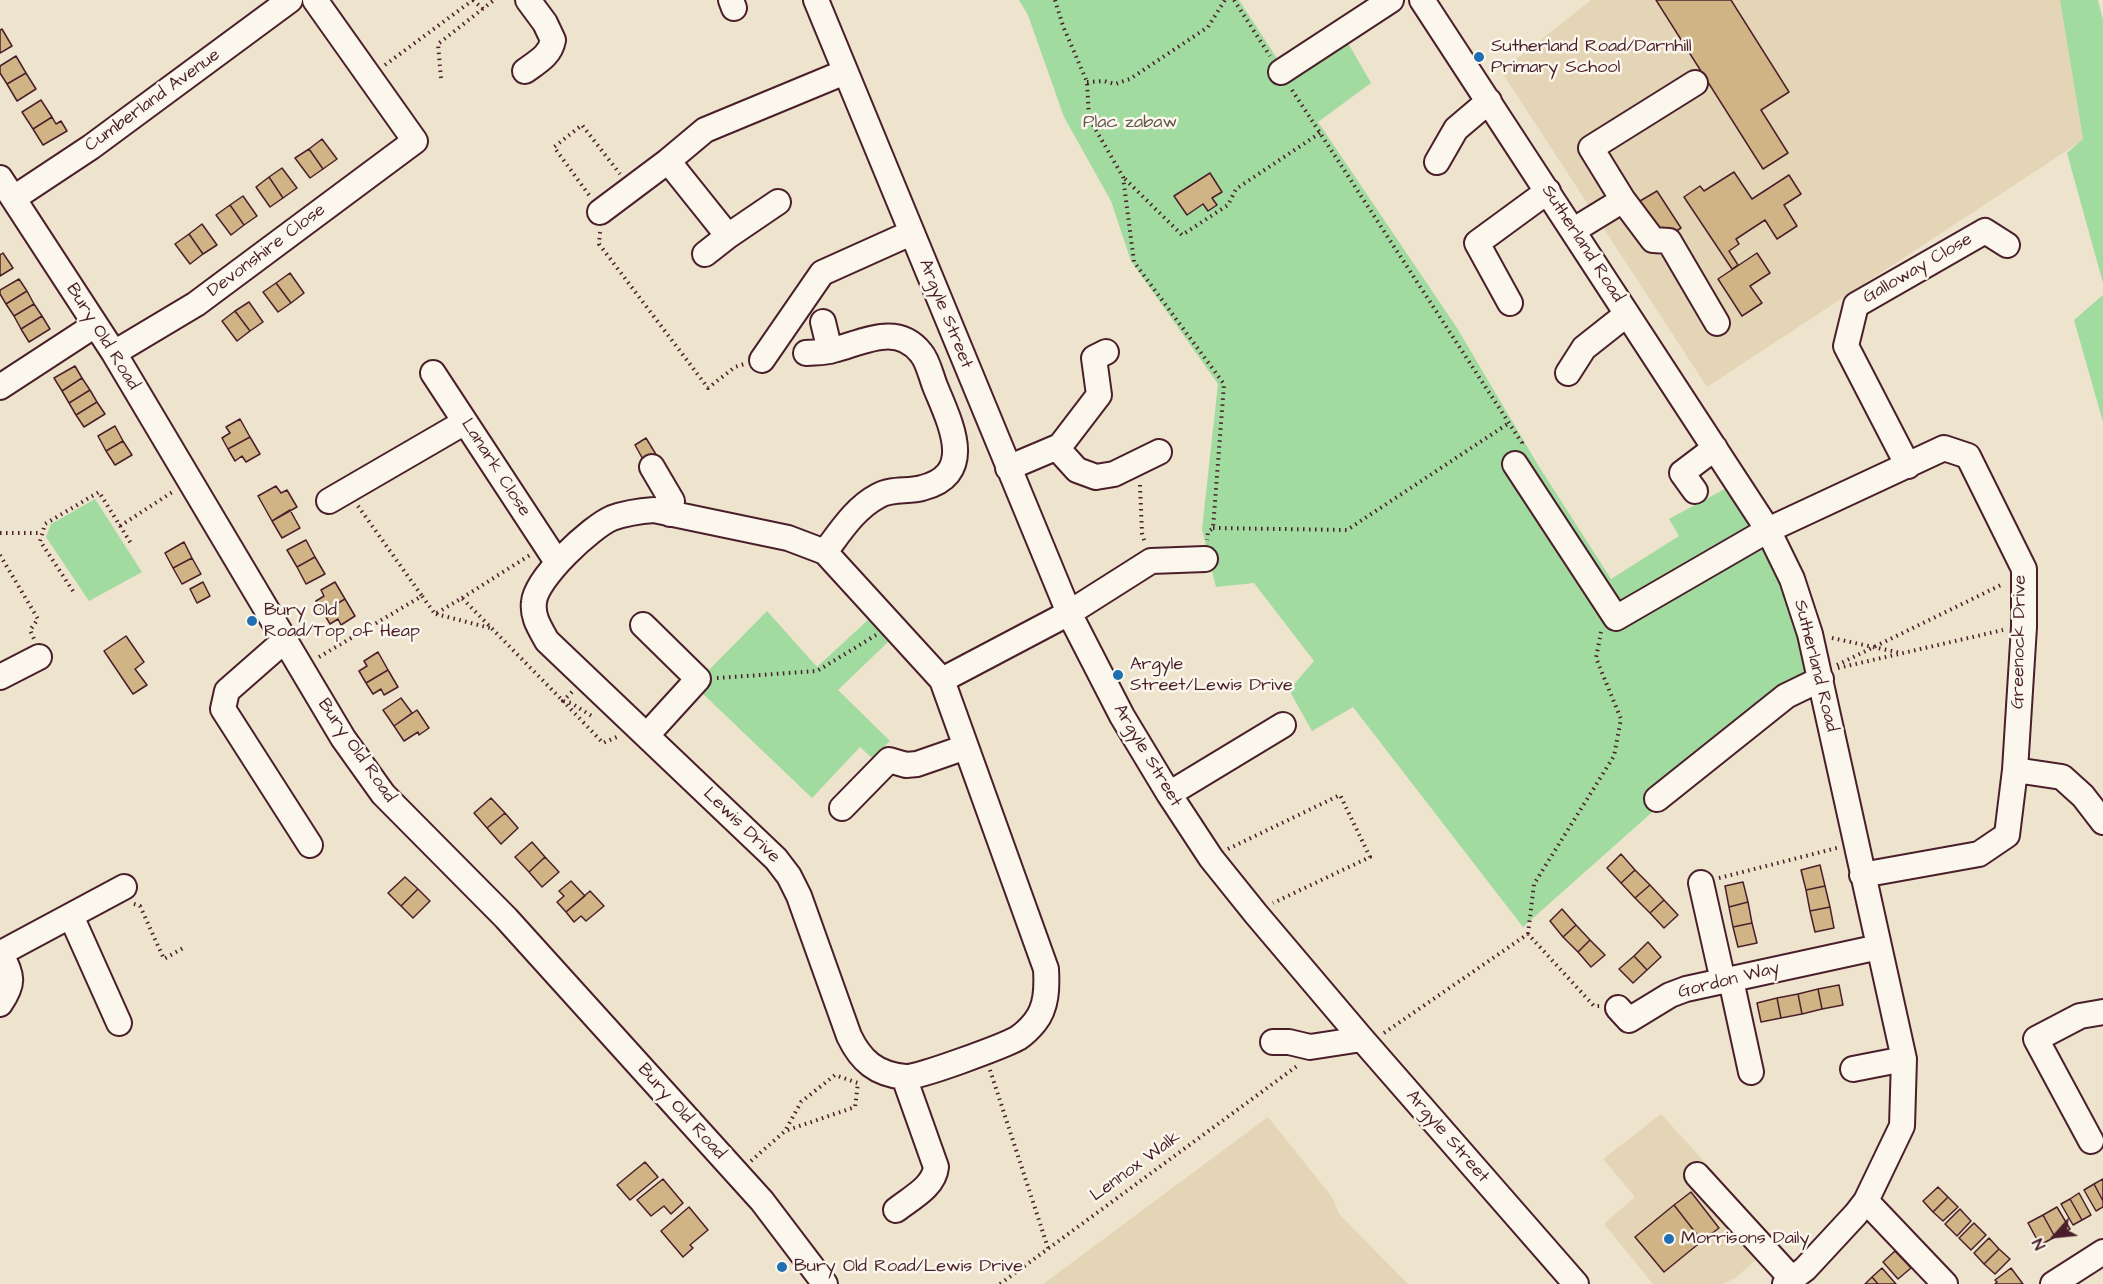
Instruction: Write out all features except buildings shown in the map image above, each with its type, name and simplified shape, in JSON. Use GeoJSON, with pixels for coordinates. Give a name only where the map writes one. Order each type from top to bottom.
{"type":"FeatureCollection","features":[{"type":"Feature","properties":{"kind":"street","name":"Cumberland Avenue"},"geometry":{"type":"LineString","coordinates":[[14,198],[91,147],[290,0]]}},
{"type":"Feature","properties":{"kind":"street","name":"Devonshire Close"},"geometry":{"type":"LineString","coordinates":[[114,353],[196,304],[415,141],[315,0]]}},
{"type":"Feature","properties":{"kind":"street"},"geometry":{"type":"LineString","coordinates":[[525,71],[545,57],[553,40],[545,23],[528,0]]}},
{"type":"Feature","properties":{"kind":"street","name":"Argyle Street"},"geometry":{"type":"LineString","coordinates":[[816,0],[1069,613],[1122,716],[1211,858],[1364,1042],[1576,1284]]}},
{"type":"Feature","properties":{"kind":"street"},"geometry":{"type":"LineString","coordinates":[[1281,72],[1391,0]]}},
{"type":"Feature","properties":{"kind":"street","name":"Sutherland Road"},"geometry":{"type":"LineString","coordinates":[[1422,0],[1574,230],[1767,530],[1792,579],[1810,634],[1904,1059],[1902,1126],[1866,1201],[1805,1269],[1789,1281]]}},
{"type":"Feature","properties":{"kind":"street"},"geometry":{"type":"LineString","coordinates":[[600,212],[705,130],[845,72]]}},
{"type":"Feature","properties":{"kind":"street"},"geometry":{"type":"LineString","coordinates":[[1695,83],[1591,148],[1623,200],[1653,240],[1669,241],[1717,323]]}},
{"type":"Feature","properties":{"kind":"street"},"geometry":{"type":"LineString","coordinates":[[1437,162],[1456,129],[1489,101]]}},
{"type":"Feature","properties":{"kind":"street"},"geometry":{"type":"LineString","coordinates":[[668,161],[728,236]]}},
{"type":"Feature","properties":{"kind":"street","name":"Bury Old Road"},"geometry":{"type":"LineString","coordinates":[[0,178],[114,353],[343,738],[383,794],[506,918],[737,1173],[762,1201],[825,1284]]}},
{"type":"Feature","properties":{"kind":"street"},"geometry":{"type":"LineString","coordinates":[[1510,303],[1477,243],[1548,191]]}},
{"type":"Feature","properties":{"kind":"street"},"geometry":{"type":"LineString","coordinates":[[1574,230],[1623,200]]}},
{"type":"Feature","properties":{"kind":"street"},"geometry":{"type":"LineString","coordinates":[[705,254],[778,202]]}},
{"type":"Feature","properties":{"kind":"street","name":"Galloway Close"},"geometry":{"type":"LineString","coordinates":[[1908,466],[1846,346],[1856,305],[1985,231],[2007,245]]}},
{"type":"Feature","properties":{"kind":"street"},"geometry":{"type":"LineString","coordinates":[[762,360],[822,273],[911,233]]}},
{"type":"Feature","properties":{"kind":"street"},"geometry":{"type":"LineString","coordinates":[[1568,373],[1584,348],[1627,314]]}},
{"type":"Feature","properties":{"kind":"street"},"geometry":{"type":"LineString","coordinates":[[823,322],[830,351]]}},
{"type":"Feature","properties":{"kind":"street"},"geometry":{"type":"LineString","coordinates":[[0,387],[95,325]]}},
{"type":"Feature","properties":{"kind":"street"},"geometry":{"type":"LineString","coordinates":[[806,353],[830,351],[888,335],[908,341],[922,353],[952,426],[957,449],[947,474],[939,482],[921,489],[888,491],[878,495],[862,507],[825,552]]}},
{"type":"Feature","properties":{"kind":"street"},"geometry":{"type":"LineString","coordinates":[[1008,468],[1060,446],[1099,395],[1094,358],[1106,352]]}},
{"type":"Feature","properties":{"kind":"street","name":"Lanark Close"},"geometry":{"type":"LineString","coordinates":[[433,373],[552,553]]}},
{"type":"Feature","properties":{"kind":"street"},"geometry":{"type":"LineString","coordinates":[[338,496],[465,422]]}},
{"type":"Feature","properties":{"kind":"street"},"geometry":{"type":"LineString","coordinates":[[1057,448],[1077,470],[1096,477],[1114,474],[1149,456]]}},
{"type":"Feature","properties":{"kind":"street"},"geometry":{"type":"LineString","coordinates":[[1695,490],[1682,473],[1715,448]]}},
{"type":"Feature","properties":{"kind":"street","name":"Greenock Drive"},"geometry":{"type":"LineString","coordinates":[[1616,618],[1767,530],[1944,448],[1968,456],[2024,569],[2024,625],[2015,770],[2007,835],[1979,854],[1862,875]]}},
{"type":"Feature","properties":{"kind":"street"},"geometry":{"type":"LineString","coordinates":[[1515,464],[1616,618]]}},
{"type":"Feature","properties":{"kind":"street"},"geometry":{"type":"LineString","coordinates":[[652,467],[672,501],[670,514]]}},
{"type":"Feature","properties":{"kind":"street","name":"Lewis Drive"},"geometry":{"type":"LineString","coordinates":[[654,510],[788,538],[825,552],[942,680],[1046,969],[1045,1002],[1036,1021],[1019,1037],[984,1052],[911,1077],[885,1072],[865,1074],[799,896],[789,876],[776,859],[547,641],[535,620],[534,600],[552,553],[611,518],[634,512],[654,510]]}},
{"type":"Feature","properties":{"kind":"street"},"geometry":{"type":"LineString","coordinates":[[942,680],[1069,613],[1151,561],[1205,559]]}},
{"type":"Feature","properties":{"kind":"street"},"geometry":{"type":"LineString","coordinates":[[643,625],[698,679],[646,735]]}},
{"type":"Feature","properties":{"kind":"street"},"geometry":{"type":"LineString","coordinates":[[284,641],[227,692],[223,709],[310,845]]}},
{"type":"Feature","properties":{"kind":"street"},"geometry":{"type":"LineString","coordinates":[[0,677],[39,657]]}},
{"type":"Feature","properties":{"kind":"street"},"geometry":{"type":"LineString","coordinates":[[1657,798],[1786,696],[1820,676]]}},
{"type":"Feature","properties":{"kind":"street"},"geometry":{"type":"LineString","coordinates":[[1169,794],[1283,725]]}},
{"type":"Feature","properties":{"kind":"street"},"geometry":{"type":"LineString","coordinates":[[842,807],[890,759],[906,765],[917,764],[966,747]]}},
{"type":"Feature","properties":{"kind":"street"},"geometry":{"type":"LineString","coordinates":[[2015,770],[2061,777],[2083,796],[2103,822]]}},
{"type":"Feature","properties":{"kind":"street"},"geometry":{"type":"LineString","coordinates":[[1701,883],[1751,1072]]}},
{"type":"Feature","properties":{"kind":"street"},"geometry":{"type":"LineString","coordinates":[[0,1004],[10,990],[10,973],[0,952],[125,888]]}},
{"type":"Feature","properties":{"kind":"street"},"geometry":{"type":"LineString","coordinates":[[71,916],[119,1023]]}},
{"type":"Feature","properties":{"kind":"street","name":"Gordon Way"},"geometry":{"type":"LineString","coordinates":[[1618,1008],[1629,1020],[1686,989],[1879,947]]}},
{"type":"Feature","properties":{"kind":"street"},"geometry":{"type":"LineString","coordinates":[[2091,1141],[2036,1039],[2080,1016],[2103,1012]]}},
{"type":"Feature","properties":{"kind":"street"},"geometry":{"type":"LineString","coordinates":[[1273,1042],[1289,1042],[1310,1047],[1364,1042]]}},
{"type":"Feature","properties":{"kind":"street"},"geometry":{"type":"LineString","coordinates":[[1853,1069],[1904,1059]]}},
{"type":"Feature","properties":{"kind":"street"},"geometry":{"type":"LineString","coordinates":[[896,1210],[930,1184],[936,1175],[936,1167],[904,1077]]}},
{"type":"Feature","properties":{"kind":"street"},"geometry":{"type":"LineString","coordinates":[[1697,1174],[1789,1281]]}},
{"type":"Feature","properties":{"kind":"street"},"geometry":{"type":"LineString","coordinates":[[1866,1201],[1945,1284]]}},
{"type":"Feature","properties":{"kind":"street"},"geometry":{"type":"LineString","coordinates":[[2053,1284],[2103,1252]]}},
{"type":"Feature","properties":{"kind":"path"},"geometry":{"type":"LineString","coordinates":[[383,66],[473,0],[483,9]]}},
{"type":"Feature","properties":{"kind":"path"},"geometry":{"type":"LineString","coordinates":[[441,78],[438,44],[494,0]]}},
{"type":"Feature","properties":{"kind":"path"},"geometry":{"type":"LineString","coordinates":[[1055,0],[1063,26],[1088,82],[1089,118],[1123,177],[1182,235],[1228,205],[1236,189],[1320,133]]}},
{"type":"Feature","properties":{"kind":"path"},"geometry":{"type":"LineString","coordinates":[[1088,82],[1104,81],[1115,84],[1130,79],[1208,27],[1225,0]]}},
{"type":"Feature","properties":{"kind":"path"},"geometry":{"type":"LineString","coordinates":[[1234,0],[1522,443],[1515,464]]}},
{"type":"Feature","properties":{"kind":"path"},"geometry":{"type":"LineString","coordinates":[[632,188],[582,125],[554,147],[600,212],[599,244],[708,388],[735,367],[762,360]]}},
{"type":"Feature","properties":{"kind":"path"},"geometry":{"type":"LineString","coordinates":[[1123,177],[1134,262],[1224,384],[1213,528]]}},
{"type":"Feature","properties":{"kind":"path"},"geometry":{"type":"LineString","coordinates":[[1205,559],[1208,532],[1213,528],[1347,530],[1509,423]]}},
{"type":"Feature","properties":{"kind":"path"},"geometry":{"type":"LineString","coordinates":[[1149,456],[1142,533],[1151,561]]}},
{"type":"Feature","properties":{"kind":"path"},"geometry":{"type":"LineString","coordinates":[[120,526],[190,481]]}},
{"type":"Feature","properties":{"kind":"path"},"geometry":{"type":"LineString","coordinates":[[73,591],[40,541],[45,524],[99,492],[132,545]]}},
{"type":"Feature","properties":{"kind":"path"},"geometry":{"type":"LineString","coordinates":[[338,496],[435,614],[492,628]]}},
{"type":"Feature","properties":{"kind":"path"},"geometry":{"type":"LineString","coordinates":[[0,534],[42,533]]}},
{"type":"Feature","properties":{"kind":"path"},"geometry":{"type":"LineString","coordinates":[[435,614],[552,553]]}},
{"type":"Feature","properties":{"kind":"path"},"geometry":{"type":"LineString","coordinates":[[0,555],[38,619],[30,630],[42,655],[39,657]]}},
{"type":"Feature","properties":{"kind":"path"},"geometry":{"type":"LineString","coordinates":[[1820,676],[2024,574]]}},
{"type":"Feature","properties":{"kind":"path"},"geometry":{"type":"LineString","coordinates":[[301,669],[422,596]]}},
{"type":"Feature","properties":{"kind":"path"},"geometry":{"type":"LineString","coordinates":[[462,598],[603,743],[622,735],[614,729]]}},
{"type":"Feature","properties":{"kind":"path"},"geometry":{"type":"LineString","coordinates":[[1616,618],[1600,633],[1596,658],[1621,719],[1614,756],[1534,884],[1528,934],[1594,1006],[1618,1008]]}},
{"type":"Feature","properties":{"kind":"path"},"geometry":{"type":"LineString","coordinates":[[698,679],[817,671],[891,624]]}},
{"type":"Feature","properties":{"kind":"path"},"geometry":{"type":"LineString","coordinates":[[1820,676],[1904,653],[2024,625]]}},
{"type":"Feature","properties":{"kind":"path"},"geometry":{"type":"LineString","coordinates":[[1810,634],[1904,653]]}},
{"type":"Feature","properties":{"kind":"path"},"geometry":{"type":"LineString","coordinates":[[563,701],[571,703],[597,719]]}},
{"type":"Feature","properties":{"kind":"path"},"geometry":{"type":"LineString","coordinates":[[1211,858],[1340,795],[1370,857],[1256,914]]}},
{"type":"Feature","properties":{"kind":"path"},"geometry":{"type":"LineString","coordinates":[[1701,883],[1855,843]]}},
{"type":"Feature","properties":{"kind":"path"},"geometry":{"type":"LineString","coordinates":[[125,888],[140,906],[164,959],[185,947]]}},
{"type":"Feature","properties":{"kind":"path"},"geometry":{"type":"LineString","coordinates":[[1364,1042],[1528,934]]}},
{"type":"Feature","properties":{"kind":"path"},"geometry":{"type":"LineString","coordinates":[[984,1052],[1048,1248]]}},
{"type":"Feature","properties":{"kind":"path","name":"Lennox Walk"},"geometry":{"type":"LineString","coordinates":[[1000,1284],[1288,1072]]}},
{"type":"Feature","properties":{"kind":"path"},"geometry":{"type":"LineString","coordinates":[[737,1173],[784,1131],[801,1102],[835,1075],[865,1074],[855,1107],[784,1131]]}},
{"type":"Feature","properties":{"kind":"shaded area"},"geometry":{"type":"Polygon","coordinates":[[[1591,0],[2060,0],[2083,140],[1707,387],[1501,71],[1591,0]]]}},
{"type":"Feature","properties":{"kind":"shaded area"},"geometry":{"type":"Polygon","coordinates":[[[1661,1114],[1777,1242],[1735,1278],[1723,1284],[1653,1284],[1604,1224],[1635,1197],[1603,1159],[1661,1114]]]}},
{"type":"Feature","properties":{"kind":"shaded area"},"geometry":{"type":"Polygon","coordinates":[[[1268,1117],[1332,1197],[1339,1214],[1408,1284],[1043,1284],[1268,1117]]]}},
{"type":"Feature","properties":{"kind":"green space","name":"Plac zabaw"},"geometry":{"type":"Polygon","coordinates":[[[1019,0],[1239,0],[1280,63],[1340,29],[1371,83],[1318,122],[1457,328],[1538,465],[1611,579],[1679,536],[1669,519],[1732,485],[1782,580],[1816,687],[1658,807],[1523,927],[1353,707],[1312,731],[1289,690],[1314,661],[1254,583],[1216,587],[1202,529],[1218,384],[1131,261],[1111,201],[1064,117],[1028,15],[1019,0]]]}},
{"type":"Feature","properties":{"kind":"green space"},"geometry":{"type":"Polygon","coordinates":[[[2060,0],[2098,0],[2103,20],[2103,283],[2067,153],[2083,139],[2060,0]]]}},
{"type":"Feature","properties":{"kind":"green space"},"geometry":{"type":"Polygon","coordinates":[[[2103,295],[2103,422],[2074,320],[2103,295]]]}},
{"type":"Feature","properties":{"kind":"green space"},"geometry":{"type":"Polygon","coordinates":[[[95,499],[142,572],[89,601],[46,537],[51,524],[95,499]]]}},
{"type":"Feature","properties":{"kind":"green space"},"geometry":{"type":"Polygon","coordinates":[[[767,611],[817,667],[869,619],[888,642],[838,690],[890,741],[872,758],[860,747],[812,798],[700,691],[711,679],[706,673],[767,611]]]}},
{"type":"Feature","properties":{"kind":"place","name":"Sutherland Road/Darnhill Primary School"},"geometry":{"type":"Point","coordinates":[1479,57]}},
{"type":"Feature","properties":{"kind":"place","name":"Bury Old Road/Top of Heap"},"geometry":{"type":"Point","coordinates":[252,621]}},
{"type":"Feature","properties":{"kind":"place","name":"Argyle Street/Lewis Drive"},"geometry":{"type":"Point","coordinates":[1118,675]}},
{"type":"Feature","properties":{"kind":"place","name":"Morrisons Daily"},"geometry":{"type":"Point","coordinates":[1669,1239]}},
{"type":"Feature","properties":{"kind":"place","name":"Bury Old Road/Lewis Drive"},"geometry":{"type":"Point","coordinates":[782,1267]}}]}
